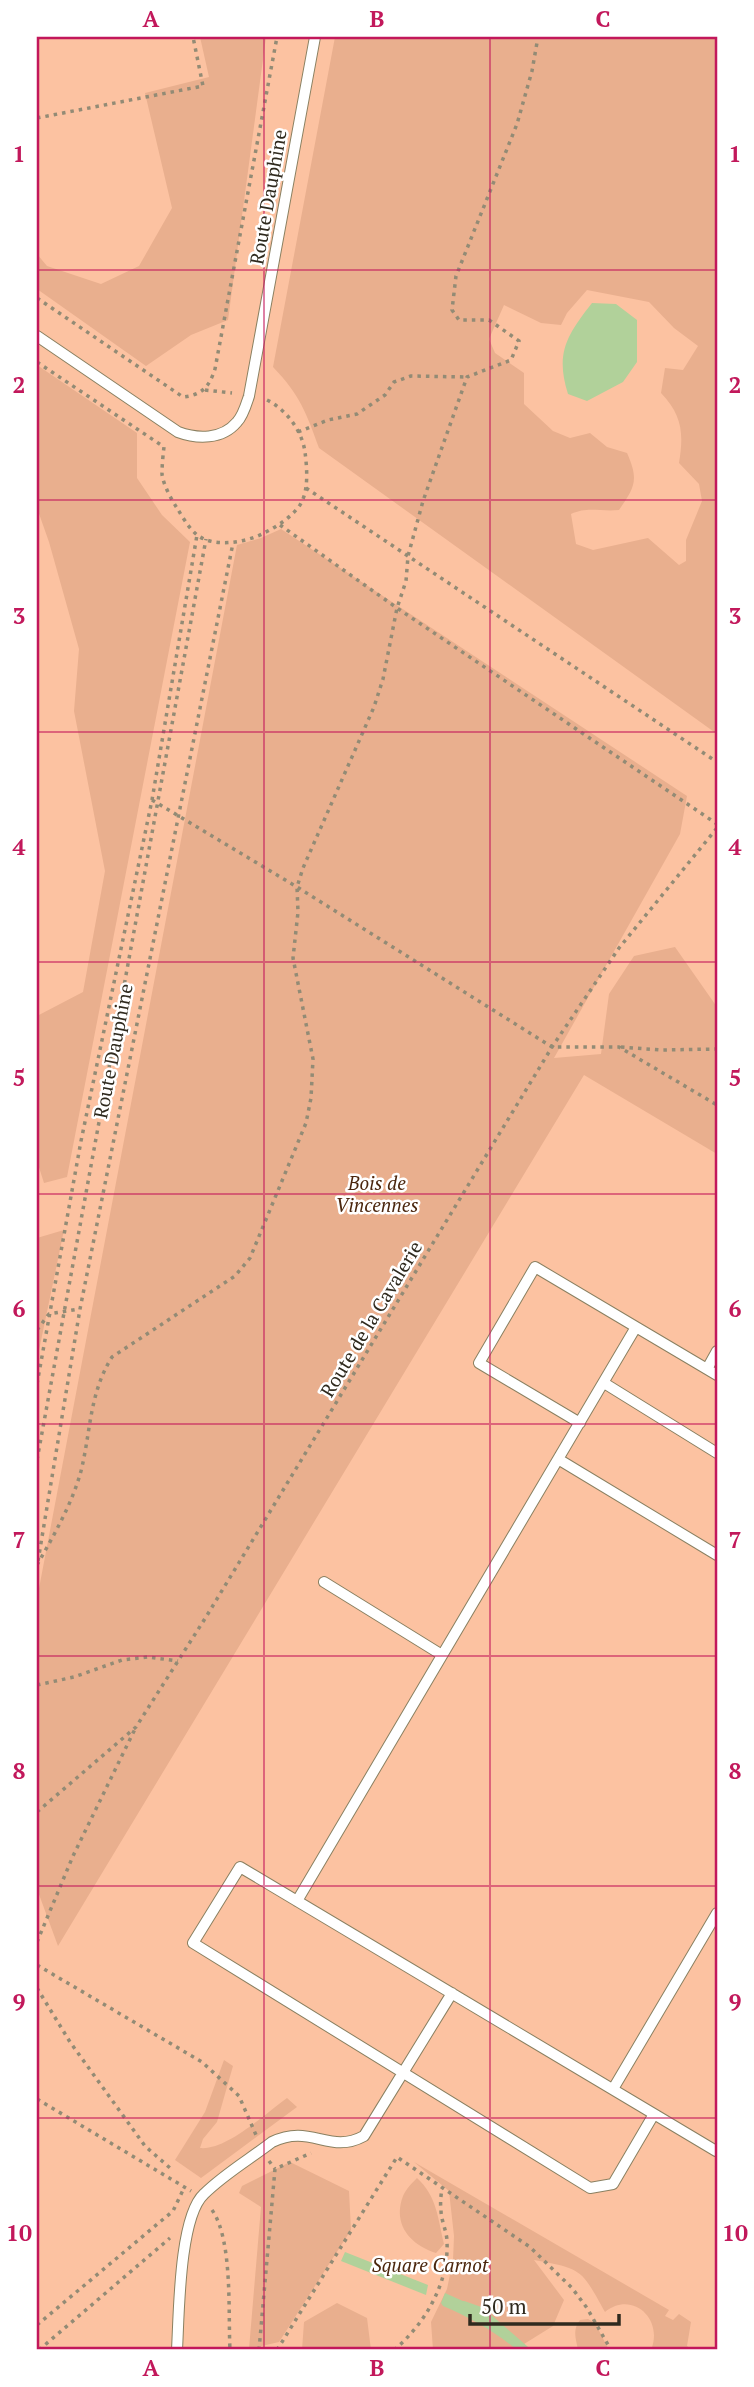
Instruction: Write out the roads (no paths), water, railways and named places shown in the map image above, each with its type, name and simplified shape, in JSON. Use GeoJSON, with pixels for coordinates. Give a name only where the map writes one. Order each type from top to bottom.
{"type":"FeatureCollection","features":[{"type":"Feature","properties":{"kind":"lane","name":"Route Dauphine"},"geometry":{"type":"LineString","coordinates":[[37,336],[164,424],[191,436],[215,435],[228,430],[239,421],[249,396],[256,363],[315,37]]}},
{"type":"Feature","properties":{"kind":"lane"},"geometry":{"type":"LineString","coordinates":[[580,1423],[479,1363],[535,1267],[717,1375]]}},
{"type":"Feature","properties":{"kind":"lane"},"geometry":{"type":"LineString","coordinates":[[297,1901],[636,1327]]}},
{"type":"Feature","properties":{"kind":"lane"},"geometry":{"type":"LineString","coordinates":[[707,1369],[717,1350]]}},
{"type":"Feature","properties":{"kind":"lane"},"geometry":{"type":"LineString","coordinates":[[604,1383],[717,1453]]}},
{"type":"Feature","properties":{"kind":"lane"},"geometry":{"type":"LineString","coordinates":[[558,1460],[717,1555]]}},
{"type":"Feature","properties":{"kind":"lane"},"geometry":{"type":"LineString","coordinates":[[324,1582],[442,1655]]}},
{"type":"Feature","properties":{"kind":"lane"},"geometry":{"type":"LineString","coordinates":[[654,2114],[613,2184],[590,2188],[193,1943],[240,1867],[452,1993],[716,2151],[717,2149]]}},
{"type":"Feature","properties":{"kind":"lane"},"geometry":{"type":"LineString","coordinates":[[613,2090],[717,1915]]}},
{"type":"Feature","properties":{"kind":"lane"},"geometry":{"type":"LineString","coordinates":[[177,2350],[183,2250],[190,2221],[201,2195],[283,2137],[296,2134],[335,2143],[352,2142],[364,2136],[452,1993]]}},
{"type":"Feature","properties":{"kind":"waterway"},"geometry":{"type":"LineString","coordinates":[[464,2304],[481,2310],[527,2350]]}},
{"type":"Feature","properties":{"kind":"park label","name":"Bois de Vincennes"},"geometry":{"type":"Point","coordinates":[377,1194]}},
{"type":"Feature","properties":{"kind":"park label","name":"Square Carnot"},"geometry":{"type":"Point","coordinates":[430,2265]}}]}
